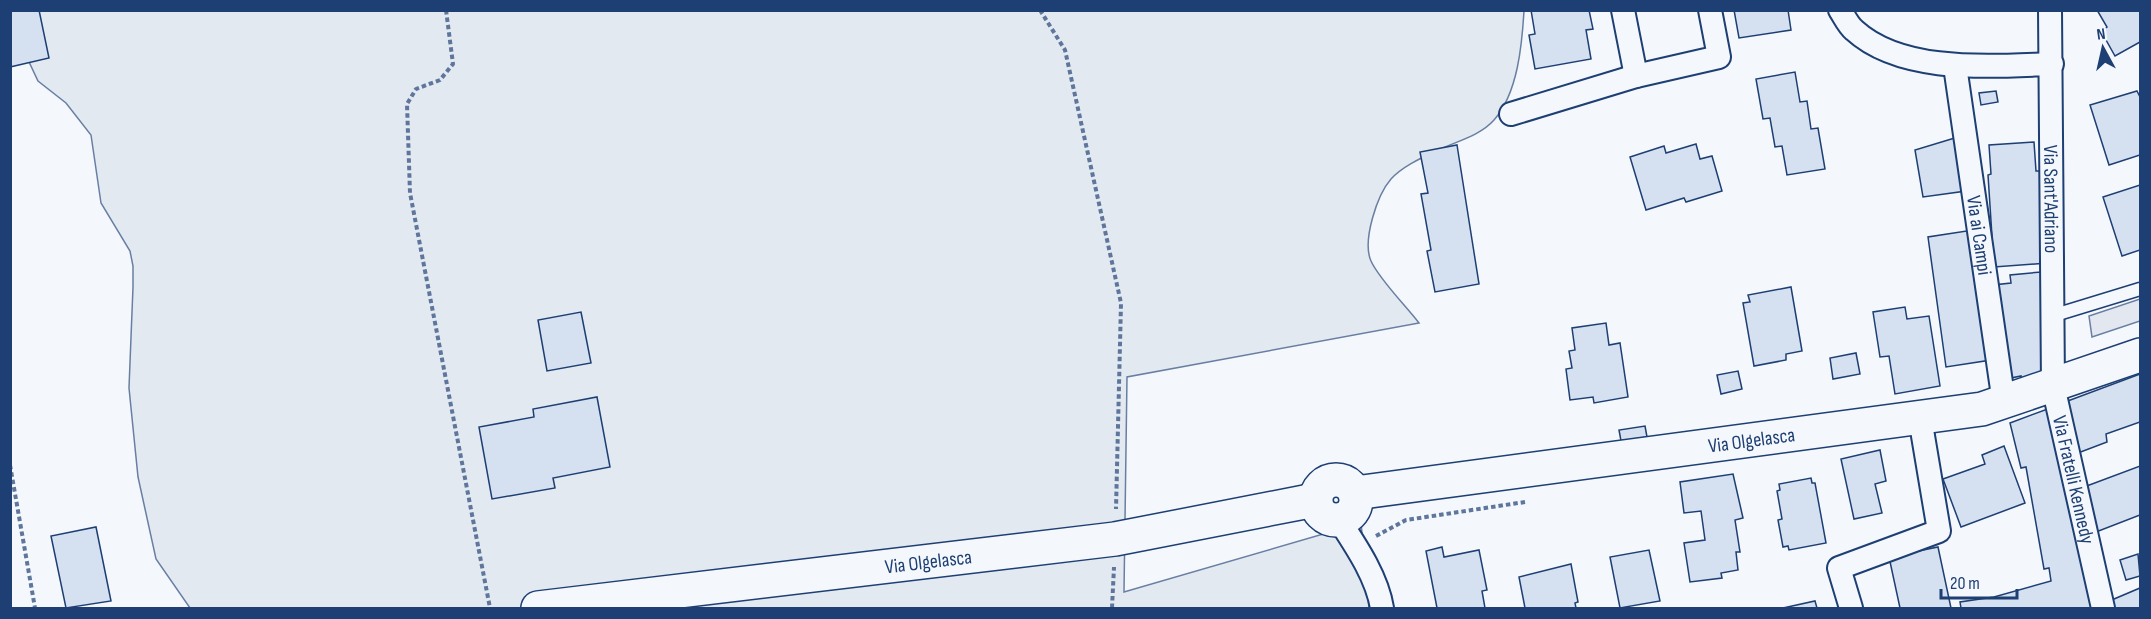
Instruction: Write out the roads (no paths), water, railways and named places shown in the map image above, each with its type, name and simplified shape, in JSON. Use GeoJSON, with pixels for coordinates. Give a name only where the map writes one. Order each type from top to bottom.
{"type":"FeatureCollection","features":[{"type":"Feature","properties":{"kind":"street"},"geometry":{"type":"LineString","coordinates":[[1623,10],[1636,76]]}},
{"type":"Feature","properties":{"kind":"street"},"geometry":{"type":"LineString","coordinates":[[1511,114],[1636,76],[1719,57],[1710,10]]}},
{"type":"Feature","properties":{"kind":"street"},"geometry":{"type":"LineString","coordinates":[[1840,10],[1854,29],[1893,53],[1955,66],[2052,64]]}},
{"type":"Feature","properties":{"kind":"street","name":"Via Sant'Adriano"},"geometry":{"type":"LineString","coordinates":[[2050,10],[2054,386]]}},
{"type":"Feature","properties":{"kind":"street","name":"Via ai Campi"},"geometry":{"type":"LineString","coordinates":[[1955,66],[2004,403]]}},
{"type":"Feature","properties":{"kind":"street","name":"Via Olgelasca"},"geometry":{"type":"LineString","coordinates":[[538,609],[1115,539],[1327,510],[1322,484],[1335,480],[1348,484],[1355,493],[1982,409],[2140,355]]}},
{"type":"Feature","properties":{"kind":"street","name":"Via Fratelli Kennedy"},"geometry":{"type":"LineString","coordinates":[[2054,386],[2103,609]]}},
{"type":"Feature","properties":{"kind":"street"},"geometry":{"type":"LineString","coordinates":[[1851,609],[1839,568],[1940,531],[1920,417]]}},
{"type":"Feature","properties":{"kind":"street"},"geometry":{"type":"LineString","coordinates":[[1327,510],[1357,547],[1380,597],[1382,609]]}},
{"type":"Feature","properties":{"kind":"lane"},"geometry":{"type":"LineString","coordinates":[[2055,315],[2140,289]]}}]}
